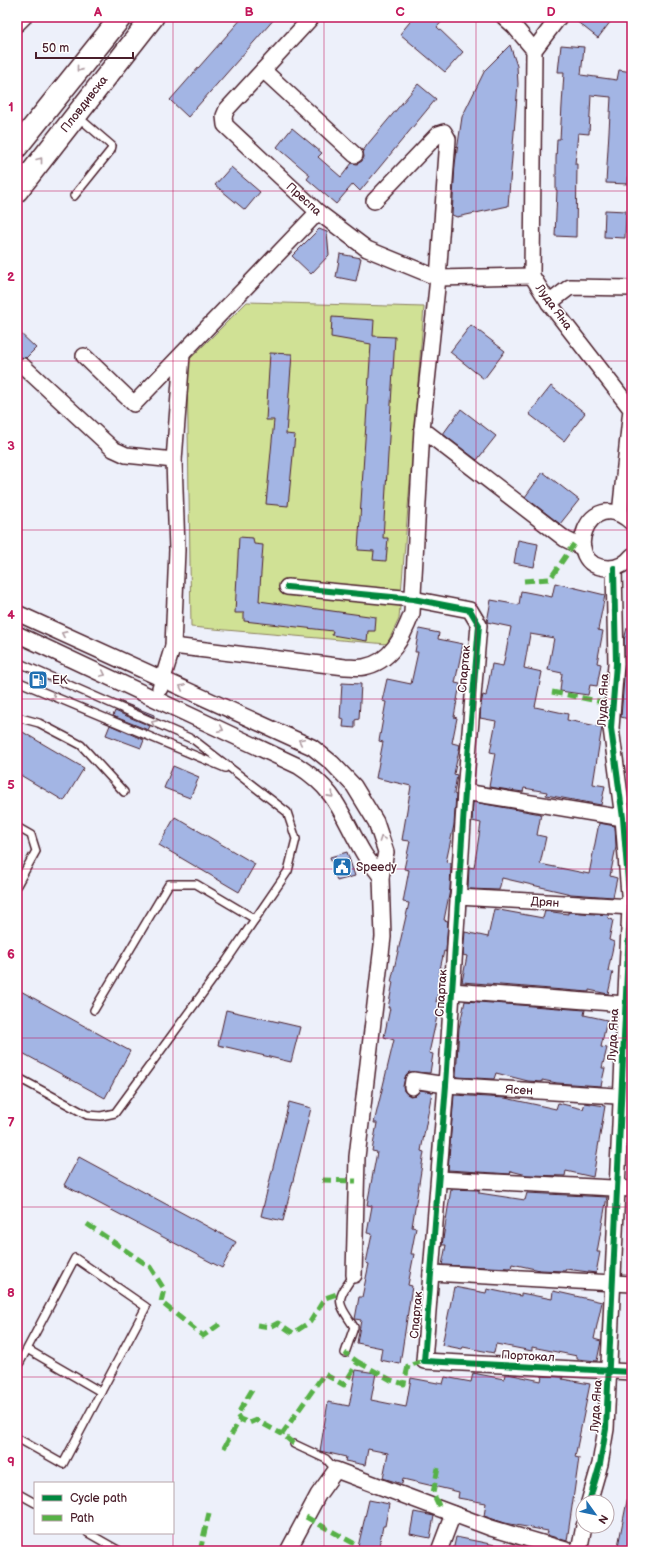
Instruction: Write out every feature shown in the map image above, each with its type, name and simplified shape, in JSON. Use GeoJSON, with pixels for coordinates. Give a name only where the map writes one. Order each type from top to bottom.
{"type":"FeatureCollection","features":[{"type":"Feature","properties":{"kind":"street"},"geometry":{"type":"LineString","coordinates":[[17,24],[24,17]]}},
{"type":"Feature","properties":{"kind":"street","name":"Пловдивска"},"geometry":{"type":"LineString","coordinates":[[17,147],[121,17]]}},
{"type":"Feature","properties":{"kind":"street","name":"Пловдивска"},"geometry":{"type":"LineString","coordinates":[[17,191],[153,17]]}},
{"type":"Feature","properties":{"kind":"street","name":"Преспа"},"geometry":{"type":"LineString","coordinates":[[312,17],[227,109],[224,116],[225,125],[318,212],[367,249],[438,278],[532,276]]}},
{"type":"Feature","properties":{"kind":"street"},"geometry":{"type":"LineString","coordinates":[[504,17],[514,26],[534,50],[559,17]]}},
{"type":"Feature","properties":{"kind":"street","name":"Луда Яна"},"geometry":{"type":"LineString","coordinates":[[534,50],[532,276],[549,303],[632,409],[620,514]]}},
{"type":"Feature","properties":{"kind":"street"},"geometry":{"type":"LineString","coordinates":[[263,70],[355,155]]}},
{"type":"Feature","properties":{"kind":"street"},"geometry":{"type":"LineString","coordinates":[[173,646],[345,667],[364,667],[379,662],[398,646],[405,633],[412,613],[422,429],[438,278],[448,139],[444,132],[438,134],[374,202]]}},
{"type":"Feature","properties":{"kind":"street"},"geometry":{"type":"LineString","coordinates":[[84,356],[134,404],[318,212]]}},
{"type":"Feature","properties":{"kind":"street"},"geometry":{"type":"LineString","coordinates":[[549,303],[570,287],[632,288]]}},
{"type":"Feature","properties":{"kind":"street"},"geometry":{"type":"LineString","coordinates":[[156,699],[173,646],[177,550],[174,460],[182,355]]}},
{"type":"Feature","properties":{"kind":"street"},"geometry":{"type":"LineString","coordinates":[[23,366],[113,449],[126,455],[174,460]]}},
{"type":"Feature","properties":{"kind":"street"},"geometry":{"type":"LineString","coordinates":[[422,429],[565,539],[583,548]]}},
{"type":"Feature","properties":{"kind":"street"},"geometry":{"type":"LineString","coordinates":[[632,523],[620,514],[607,512],[596,516],[587,524],[582,536],[583,548],[588,557],[595,564],[604,568],[614,568],[627,562],[632,556]]}},
{"type":"Feature","properties":{"kind":"street","name":"Луда Яна"},"geometry":{"type":"LineString","coordinates":[[591,1494],[600,1464],[606,1429],[616,1188],[626,1096],[625,1004],[631,907],[627,816],[611,728],[616,664],[614,568]]}},
{"type":"Feature","properties":{"kind":"street"},"geometry":{"type":"LineString","coordinates":[[286,587],[413,599]]}},
{"type":"Feature","properties":{"kind":"street","name":"Спартак"},"geometry":{"type":"LineString","coordinates":[[413,599],[470,610],[478,625],[465,792],[446,1085],[424,1361]]}},
{"type":"Feature","properties":{"kind":"street"},"geometry":{"type":"LineString","coordinates":[[17,613],[163,678],[312,747],[332,763],[354,786],[376,822],[386,852],[381,877],[383,937],[357,1157],[354,1275]]}},
{"type":"Feature","properties":{"kind":"street"},"geometry":{"type":"LineString","coordinates":[[17,634],[298,766],[315,777],[336,800],[364,855],[381,877]]}},
{"type":"Feature","properties":{"kind":"street"},"geometry":{"type":"LineString","coordinates":[[465,792],[627,816]]}},
{"type":"Feature","properties":{"kind":"street","name":"Дрян"},"geometry":{"type":"LineString","coordinates":[[458,897],[631,907]]}},
{"type":"Feature","properties":{"kind":"street"},"geometry":{"type":"LineString","coordinates":[[452,991],[625,1004]]}},
{"type":"Feature","properties":{"kind":"street","name":"Ясен"},"geometry":{"type":"LineString","coordinates":[[412,1087],[413,1080],[446,1085],[626,1096]]}},
{"type":"Feature","properties":{"kind":"street"},"geometry":{"type":"LineString","coordinates":[[439,1178],[632,1189]]}},
{"type":"Feature","properties":{"kind":"street"},"geometry":{"type":"LineString","coordinates":[[431,1272],[632,1284]]}},
{"type":"Feature","properties":{"kind":"street","name":"Портокал"},"geometry":{"type":"LineString","coordinates":[[424,1361],[632,1372]]}},
{"type":"Feature","properties":{"kind":"street"},"geometry":{"type":"LineString","coordinates":[[288,1551],[318,1495],[336,1470],[491,1528],[569,1551]]}},
{"type":"Feature","properties":{"kind":"street"},"geometry":{"type":"LineString","coordinates":[[439,1551],[453,1514]]}},
{"type":"Feature","properties":{"kind":"street"},"geometry":{"type":"LineString","coordinates":[[579,1551],[582,1534]]}},
{"type":"Feature","properties":{"kind":"lane"},"geometry":{"type":"LineString","coordinates":[[74,196],[112,150],[112,146],[76,115]]}},
{"type":"Feature","properties":{"kind":"lane"},"geometry":{"type":"LineString","coordinates":[[17,662],[194,740],[287,812],[296,839],[288,871],[115,1113],[102,1116],[87,1116],[17,1077]]}},
{"type":"Feature","properties":{"kind":"lane"},"geometry":{"type":"LineString","coordinates":[[17,681],[235,772]]}},
{"type":"Feature","properties":{"kind":"lane"},"geometry":{"type":"LineString","coordinates":[[17,716],[39,723],[81,745],[124,792]]}},
{"type":"Feature","properties":{"kind":"lane"},"geometry":{"type":"LineString","coordinates":[[17,827],[30,835],[36,851],[17,885]]}},
{"type":"Feature","properties":{"kind":"lane"},"geometry":{"type":"LineString","coordinates":[[94,1010],[169,884],[196,884],[255,919]]}},
{"type":"Feature","properties":{"kind":"lane"},"geometry":{"type":"LineString","coordinates":[[17,1368],[75,1258],[146,1307],[63,1464],[17,1438]]}},
{"type":"Feature","properties":{"kind":"lane"},"geometry":{"type":"LineString","coordinates":[[345,1353],[354,1327],[341,1308],[340,1294],[354,1275]]}},
{"type":"Feature","properties":{"kind":"lane"},"geometry":{"type":"LineString","coordinates":[[27,1349],[101,1392]]}},
{"type":"Feature","properties":{"kind":"lane"},"geometry":{"type":"LineString","coordinates":[[294,1444],[326,1459],[336,1470]]}},
{"type":"Feature","properties":{"kind":"lane"},"geometry":{"type":"LineString","coordinates":[[17,1493],[34,1502]]}},
{"type":"Feature","properties":{"kind":"lane"},"geometry":{"type":"LineString","coordinates":[[90,1534],[118,1550]]}},
{"type":"Feature","properties":{"kind":"shaded area"},"geometry":{"type":"Polygon","coordinates":[[[632,1008],[632,1091],[628,1090],[632,1008]]]}},
{"type":"Feature","properties":{"kind":"green space"},"geometry":{"type":"Polygon","coordinates":[[[247,302],[424,307],[399,619],[387,644],[191,627],[187,362],[247,302]]]}},
{"type":"Feature","properties":{"kind":"building"},"geometry":{"type":"Polygon","coordinates":[[[243,17],[276,17],[188,117],[170,100],[243,17]]]}},
{"type":"Feature","properties":{"kind":"building"},"geometry":{"type":"Polygon","coordinates":[[[414,17],[446,17],[437,27],[463,52],[445,72],[400,34],[414,17]]]}},
{"type":"Feature","properties":{"kind":"building"},"geometry":{"type":"Polygon","coordinates":[[[571,17],[614,17],[598,38],[571,17]]]}},
{"type":"Feature","properties":{"kind":"building"},"geometry":{"type":"Polygon","coordinates":[[[510,45],[517,66],[518,84],[508,206],[457,217],[452,215],[455,164],[462,117],[485,70],[510,45]]]}},
{"type":"Feature","properties":{"kind":"building"},"geometry":{"type":"Polygon","coordinates":[[[561,45],[584,47],[581,75],[617,80],[619,70],[632,72],[628,184],[606,183],[611,97],[591,95],[589,134],[578,133],[575,164],[577,164],[576,237],[555,236],[557,139],[560,139],[564,72],[558,72],[561,45]]]}},
{"type":"Feature","properties":{"kind":"building"},"geometry":{"type":"Polygon","coordinates":[[[418,84],[436,99],[360,191],[353,184],[336,204],[307,179],[310,175],[277,147],[292,128],[322,153],[318,157],[341,177],[352,163],[357,164],[362,161],[364,157],[363,151],[367,145],[418,84]]]}},
{"type":"Feature","properties":{"kind":"building"},"geometry":{"type":"Polygon","coordinates":[[[231,167],[260,192],[245,210],[215,185],[231,167]]]}},
{"type":"Feature","properties":{"kind":"building"},"geometry":{"type":"Polygon","coordinates":[[[605,210],[626,211],[625,238],[604,237],[605,210]]]}},
{"type":"Feature","properties":{"kind":"building"},"geometry":{"type":"Polygon","coordinates":[[[319,229],[327,232],[329,255],[311,274],[292,256],[319,229]]]}},
{"type":"Feature","properties":{"kind":"building"},"geometry":{"type":"Polygon","coordinates":[[[340,254],[361,258],[356,281],[336,277],[340,254]]]}},
{"type":"Feature","properties":{"kind":"building"},"geometry":{"type":"Polygon","coordinates":[[[332,317],[374,320],[373,336],[395,337],[383,538],[388,538],[386,561],[373,560],[374,551],[358,550],[371,344],[331,337],[332,317]]]}},
{"type":"Feature","properties":{"kind":"building"},"geometry":{"type":"Polygon","coordinates":[[[471,325],[505,351],[484,379],[450,352],[471,325]]]}},
{"type":"Feature","properties":{"kind":"building"},"geometry":{"type":"Polygon","coordinates":[[[17,330],[36,348],[26,358],[21,357],[17,359],[17,330]]]}},
{"type":"Feature","properties":{"kind":"building"},"geometry":{"type":"Polygon","coordinates":[[[270,353],[292,354],[286,434],[295,435],[288,506],[266,504],[274,420],[266,420],[270,353]]]}},
{"type":"Feature","properties":{"kind":"building"},"geometry":{"type":"Polygon","coordinates":[[[551,386],[585,413],[564,441],[529,414],[551,386]]]}},
{"type":"Feature","properties":{"kind":"building"},"geometry":{"type":"Polygon","coordinates":[[[461,409],[496,436],[477,460],[443,434],[461,409]]]}},
{"type":"Feature","properties":{"kind":"building"},"geometry":{"type":"Polygon","coordinates":[[[543,472],[579,500],[560,524],[525,497],[543,472]]]}},
{"type":"Feature","properties":{"kind":"building"},"geometry":{"type":"Polygon","coordinates":[[[239,537],[253,538],[254,544],[263,545],[259,601],[376,617],[375,631],[368,631],[367,641],[332,635],[333,631],[244,621],[244,613],[235,613],[239,537]]]}},
{"type":"Feature","properties":{"kind":"building"},"geometry":{"type":"Polygon","coordinates":[[[518,540],[538,544],[534,567],[514,563],[518,540]]]}},
{"type":"Feature","properties":{"kind":"building"},"geometry":{"type":"Polygon","coordinates":[[[555,583],[605,595],[598,630],[603,631],[597,663],[601,664],[597,686],[590,685],[588,695],[560,691],[562,673],[548,670],[554,638],[530,634],[524,668],[542,672],[535,707],[568,714],[567,720],[602,727],[593,784],[605,786],[601,805],[546,795],[547,792],[524,788],[523,792],[489,787],[495,753],[490,752],[496,721],[480,718],[481,704],[483,695],[486,696],[492,664],[503,666],[511,627],[487,622],[491,600],[519,605],[521,591],[552,597],[555,583]]]}},
{"type":"Feature","properties":{"kind":"building"},"geometry":{"type":"Polygon","coordinates":[[[627,628],[632,628],[632,720],[621,717],[625,665],[624,640],[627,628]]]}},
{"type":"Feature","properties":{"kind":"building"},"geometry":{"type":"Polygon","coordinates":[[[419,629],[439,633],[438,639],[463,644],[455,683],[460,684],[454,717],[457,718],[452,743],[460,745],[454,774],[457,775],[454,794],[456,795],[454,825],[446,862],[451,863],[450,890],[444,920],[448,921],[446,952],[444,951],[439,974],[442,974],[436,1002],[440,1003],[429,1053],[433,1054],[430,1073],[409,1072],[406,1075],[403,1086],[404,1091],[410,1096],[416,1095],[420,1090],[432,1092],[421,1151],[424,1152],[412,1227],[416,1228],[411,1254],[414,1254],[408,1285],[412,1286],[400,1364],[380,1360],[382,1348],[357,1343],[361,1320],[355,1319],[359,1297],[362,1297],[369,1264],[366,1263],[372,1234],[367,1233],[372,1206],[367,1205],[377,1152],[372,1151],[377,1123],[374,1123],[394,1040],[384,1037],[390,1008],[388,1008],[393,982],[391,982],[409,903],[403,902],[409,870],[404,869],[410,841],[402,840],[411,786],[376,778],[383,742],[379,741],[386,702],[382,701],[387,679],[411,684],[418,652],[415,652],[419,629]]]}},
{"type":"Feature","properties":{"kind":"building"},"geometry":{"type":"Polygon","coordinates":[[[342,683],[361,684],[359,719],[355,720],[355,728],[343,727],[344,719],[340,718],[342,683]]]}},
{"type":"Feature","properties":{"kind":"building"},"geometry":{"type":"Polygon","coordinates":[[[119,701],[154,715],[154,717],[119,701]]]}},
{"type":"Feature","properties":{"kind":"building"},"geometry":{"type":"Polygon","coordinates":[[[115,711],[150,726],[148,730],[113,716],[115,711]]]}},
{"type":"Feature","properties":{"kind":"building"},"geometry":{"type":"Polygon","coordinates":[[[110,725],[144,740],[141,748],[106,735],[110,725]]]}},
{"type":"Feature","properties":{"kind":"building"},"geometry":{"type":"Polygon","coordinates":[[[21,731],[84,768],[64,801],[17,773],[17,738],[21,731]]]}},
{"type":"Feature","properties":{"kind":"building"},"geometry":{"type":"Polygon","coordinates":[[[173,766],[199,777],[190,798],[164,788],[173,766]]]}},
{"type":"Feature","properties":{"kind":"building"},"geometry":{"type":"Polygon","coordinates":[[[473,802],[541,814],[537,835],[546,837],[540,864],[589,874],[599,823],[615,826],[616,847],[610,876],[617,878],[613,897],[571,894],[502,878],[499,890],[468,889],[469,867],[474,868],[481,823],[472,821],[473,802]]]}},
{"type":"Feature","properties":{"kind":"building"},"geometry":{"type":"Polygon","coordinates":[[[175,817],[255,864],[239,892],[159,845],[175,817]]]}},
{"type":"Feature","properties":{"kind":"building","name":"Speedy"},"geometry":{"type":"Polygon","coordinates":[[[347,852],[355,876],[337,881],[330,857],[347,852]]]}},
{"type":"Feature","properties":{"kind":"building"},"geometry":{"type":"Polygon","coordinates":[[[494,909],[543,918],[545,911],[568,914],[568,912],[609,915],[608,918],[613,920],[609,940],[614,942],[608,971],[613,972],[608,994],[589,990],[589,992],[462,982],[467,956],[463,955],[465,932],[488,937],[494,909]]]}},
{"type":"Feature","properties":{"kind":"building"},"geometry":{"type":"Polygon","coordinates":[[[17,989],[130,1051],[105,1098],[17,1050],[17,989]]]}},
{"type":"Feature","properties":{"kind":"building"},"geometry":{"type":"Polygon","coordinates":[[[465,1001],[585,1010],[584,1015],[607,1020],[601,1047],[607,1048],[602,1068],[605,1068],[601,1086],[557,1083],[542,1080],[542,1082],[528,1081],[496,1073],[494,1079],[456,1077],[459,1028],[465,1001]]]}},
{"type":"Feature","properties":{"kind":"building"},"geometry":{"type":"Polygon","coordinates":[[[226,1010],[300,1027],[291,1062],[218,1045],[226,1010]]]}},
{"type":"Feature","properties":{"kind":"building"},"geometry":{"type":"Polygon","coordinates":[[[454,1095],[505,1098],[556,1109],[558,1103],[583,1109],[585,1103],[605,1106],[593,1177],[566,1171],[565,1176],[527,1175],[511,1171],[510,1174],[448,1170],[454,1095]]]}},
{"type":"Feature","properties":{"kind":"building"},"geometry":{"type":"Polygon","coordinates":[[[289,1102],[311,1108],[283,1221],[261,1216],[289,1102]]]}},
{"type":"Feature","properties":{"kind":"building"},"geometry":{"type":"Polygon","coordinates":[[[79,1157],[236,1242],[222,1268],[64,1185],[79,1157]]]}},
{"type":"Feature","properties":{"kind":"building"},"geometry":{"type":"Polygon","coordinates":[[[451,1189],[479,1190],[479,1193],[525,1200],[527,1193],[607,1197],[597,1252],[600,1252],[596,1273],[566,1269],[565,1271],[540,1270],[512,1264],[511,1268],[442,1265],[446,1245],[442,1245],[451,1189]]]}},
{"type":"Feature","properties":{"kind":"building"},"geometry":{"type":"Polygon","coordinates":[[[454,1287],[486,1293],[487,1289],[521,1296],[521,1293],[552,1299],[553,1291],[602,1302],[594,1339],[601,1341],[597,1361],[577,1359],[577,1356],[532,1347],[532,1351],[496,1344],[494,1353],[463,1347],[462,1349],[442,1345],[454,1287]]]}},
{"type":"Feature","properties":{"kind":"building"},"geometry":{"type":"Polygon","coordinates":[[[356,1370],[376,1373],[371,1400],[406,1407],[411,1378],[443,1384],[445,1377],[471,1382],[473,1373],[504,1379],[505,1374],[508,1374],[541,1381],[542,1376],[563,1377],[562,1379],[590,1384],[575,1457],[579,1458],[567,1541],[547,1535],[548,1531],[505,1523],[484,1516],[486,1503],[458,1498],[459,1492],[403,1479],[402,1484],[383,1478],[388,1453],[368,1449],[365,1465],[345,1461],[346,1457],[320,1451],[328,1402],[349,1406],[356,1370]]]}},
{"type":"Feature","properties":{"kind":"building"},"geometry":{"type":"Polygon","coordinates":[[[628,1496],[632,1496],[632,1551],[617,1551],[628,1496]]]}},
{"type":"Feature","properties":{"kind":"building"},"geometry":{"type":"Polygon","coordinates":[[[369,1500],[389,1504],[385,1526],[383,1526],[378,1551],[357,1551],[369,1500]]]}},
{"type":"Feature","properties":{"kind":"building"},"geometry":{"type":"Polygon","coordinates":[[[414,1512],[434,1516],[430,1538],[410,1534],[414,1512]]]}},
{"type":"Feature","properties":{"kind":"building"},"geometry":{"type":"Polygon","coordinates":[[[456,1537],[500,1546],[500,1551],[453,1551],[456,1537]]]}},
{"type":"Feature","properties":{"kind":"marked path"},"geometry":{"type":"LineString","coordinates":[[524,581],[550,579],[574,544]]}},
{"type":"Feature","properties":{"kind":"marked path"},"geometry":{"type":"LineString","coordinates":[[552,692],[613,704]]}},
{"type":"Feature","properties":{"kind":"marked path"},"geometry":{"type":"LineString","coordinates":[[322,1180],[356,1181]]}},
{"type":"Feature","properties":{"kind":"marked path"},"geometry":{"type":"LineString","coordinates":[[87,1224],[150,1267],[164,1289],[161,1302],[203,1336],[220,1324]]}},
{"type":"Feature","properties":{"kind":"marked path"},"geometry":{"type":"LineString","coordinates":[[257,1325],[270,1327],[278,1323],[293,1333],[310,1322],[325,1298],[340,1293]]}},
{"type":"Feature","properties":{"kind":"marked path"},"geometry":{"type":"LineString","coordinates":[[294,1444],[282,1434],[324,1374],[344,1385],[358,1362],[345,1353]]}},
{"type":"Feature","properties":{"kind":"marked path"},"geometry":{"type":"LineString","coordinates":[[358,1362],[391,1380],[404,1384],[408,1366],[424,1361]]}},
{"type":"Feature","properties":{"kind":"marked path"},"geometry":{"type":"LineString","coordinates":[[252,1390],[237,1415],[240,1419],[249,1423],[256,1420],[282,1434]]}},
{"type":"Feature","properties":{"kind":"marked path"},"geometry":{"type":"LineString","coordinates":[[224,1448],[240,1419]]}},
{"type":"Feature","properties":{"kind":"marked path"},"geometry":{"type":"LineString","coordinates":[[438,1468],[433,1493],[441,1510]]}},
{"type":"Feature","properties":{"kind":"marked path"},"geometry":{"type":"LineString","coordinates":[[200,1551],[209,1513]]}},
{"type":"Feature","properties":{"kind":"marked path"},"geometry":{"type":"LineString","coordinates":[[306,1517],[355,1544]]}},
{"type":"Feature","properties":{"kind":"cycle path"},"geometry":{"type":"LineString","coordinates":[[591,1494],[600,1464],[606,1429],[630,907],[623,818],[611,728],[616,664],[614,568]]}},
{"type":"Feature","properties":{"kind":"cycle path"},"geometry":{"type":"LineString","coordinates":[[287,587],[413,599],[470,610],[479,625],[465,792],[446,1085],[424,1361],[632,1372]]}},
{"type":"Feature","properties":{"kind":"place","name":"ЕК"},"geometry":{"type":"Point","coordinates":[38,680]}},
{"type":"Feature","properties":{"kind":"place","name":"Speedy"},"geometry":{"type":"Point","coordinates":[342,867]}}]}
